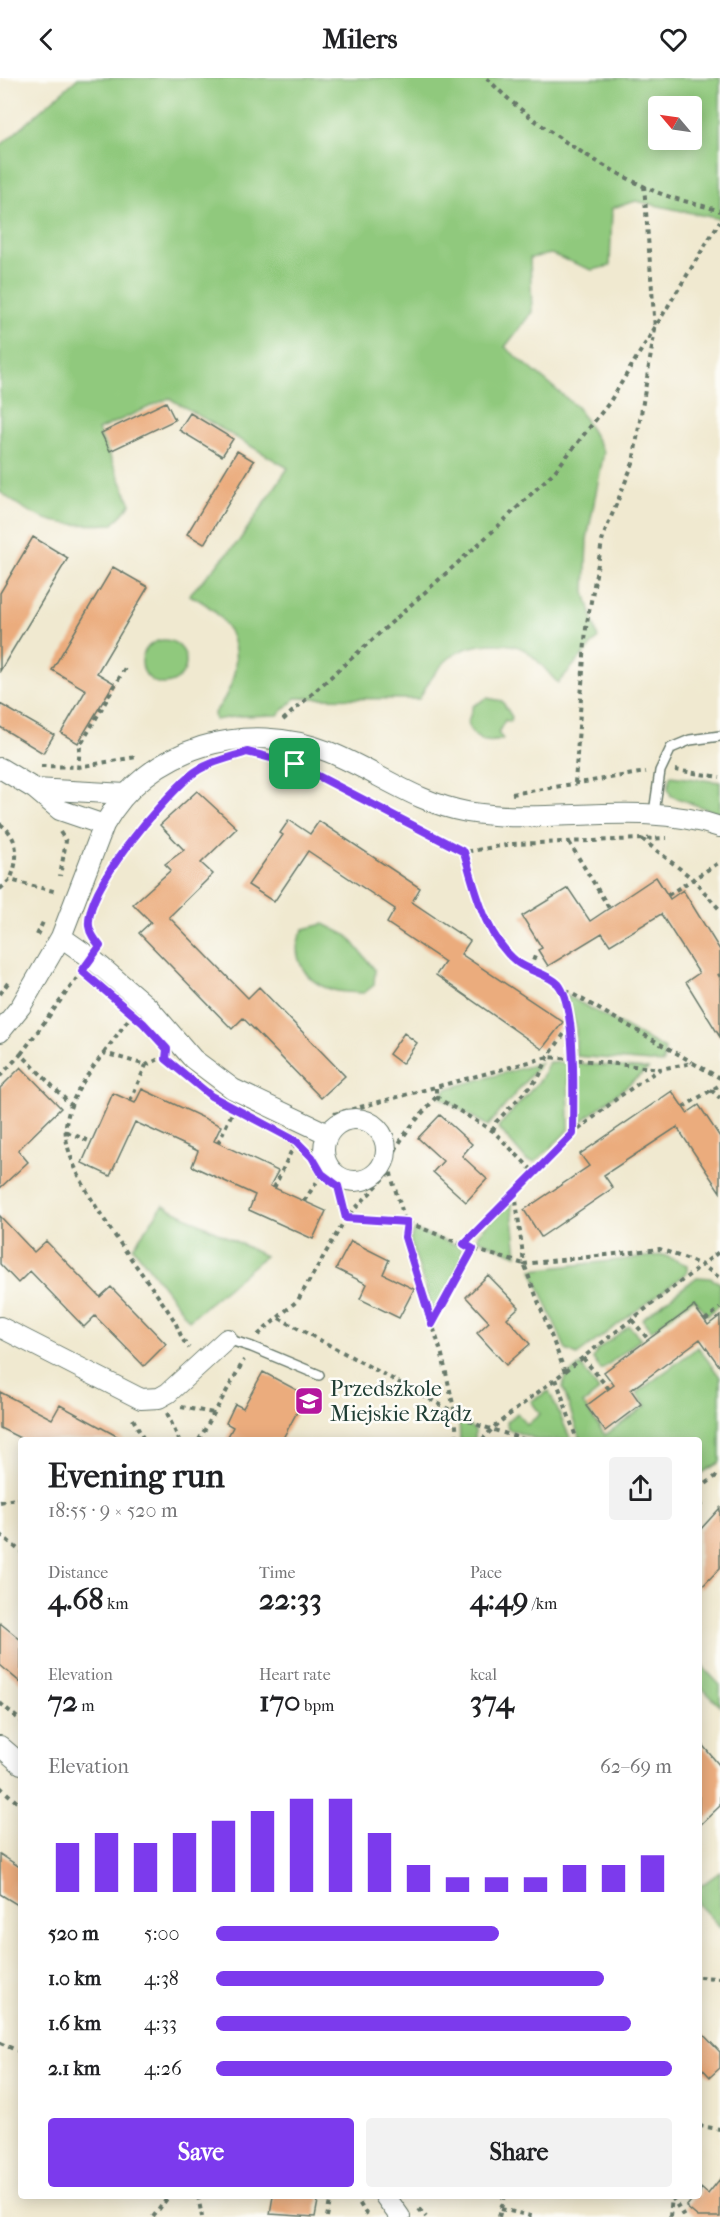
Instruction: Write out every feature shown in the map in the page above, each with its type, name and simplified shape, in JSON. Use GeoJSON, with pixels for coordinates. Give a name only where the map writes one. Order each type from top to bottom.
{"type":"FeatureCollection","features":[{"type":"Feature","properties":{"kind":"street"},"geometry":{"type":"LineString","coordinates":[[0,1032],[21,1006],[61,937],[104,825],[126,794],[142,778],[183,752],[226,740],[252,737],[310,745],[361,767],[417,797],[465,812],[519,816],[654,813],[720,827]]}},
{"type":"Feature","properties":{"kind":"street"},"geometry":{"type":"LineString","coordinates":[[0,768],[35,789],[60,810],[104,825]]}},
{"type":"Feature","properties":{"kind":"street"},"geometry":{"type":"LineString","coordinates":[[35,789],[126,794]]}},
{"type":"Feature","properties":{"kind":"street"},"geometry":{"type":"LineString","coordinates":[[85,792],[104,825]]}},
{"type":"Feature","properties":{"kind":"street"},"geometry":{"type":"LineString","coordinates":[[61,937],[91,958],[148,1007],[193,1059],[233,1089],[326,1125]]}},
{"type":"Feature","properties":{"kind":"street"},"geometry":{"type":"LineString","coordinates":[[0,1327],[141,1399],[159,1398],[168,1393],[227,1340]]}},
{"type":"Feature","properties":{"kind":"street"},"geometry":{"type":"LineString","coordinates":[[2,1750],[18,1762]]}},
{"type":"Feature","properties":{"kind":"street"},"geometry":{"type":"LineString","coordinates":[[388,2199],[400,2217]]}},
{"type":"Feature","properties":{"kind":"lane"},"geometry":{"type":"LineString","coordinates":[[654,813],[660,771],[671,748],[690,740],[720,736]]}},
{"type":"Feature","properties":{"kind":"lane"},"geometry":{"type":"LineString","coordinates":[[227,1340],[252,1347],[319,1375]]}},
{"type":"Feature","properties":{"kind":"path"},"geometry":{"type":"LineString","coordinates":[[488,78],[536,120],[644,185],[655,191],[720,211]]}},
{"type":"Feature","properties":{"kind":"path"},"geometry":{"type":"LineString","coordinates":[[644,185],[655,329],[633,463],[603,537],[586,628],[575,783],[660,771],[697,772],[720,777]]}},
{"type":"Feature","properties":{"kind":"path"},"geometry":{"type":"LineString","coordinates":[[278,725],[493,531],[555,471],[609,403],[720,222]]}},
{"type":"Feature","properties":{"kind":"path"},"geometry":{"type":"LineString","coordinates":[[78,767],[80,746],[125,668]]}},
{"type":"Feature","properties":{"kind":"path"},"geometry":{"type":"LineString","coordinates":[[41,766],[78,767],[134,758],[143,754]]}},
{"type":"Feature","properties":{"kind":"path"},"geometry":{"type":"LineString","coordinates":[[295,764],[464,852],[513,844],[669,838]]}},
{"type":"Feature","properties":{"kind":"path"},"geometry":{"type":"LineString","coordinates":[[104,877],[192,774],[202,769]]}},
{"type":"Feature","properties":{"kind":"path"},"geometry":{"type":"LineString","coordinates":[[0,824],[11,835],[16,846],[16,866],[10,880],[0,889]]}},
{"type":"Feature","properties":{"kind":"path"},"geometry":{"type":"LineString","coordinates":[[52,902],[65,859],[66,842],[53,824]]}},
{"type":"Feature","properties":{"kind":"path"},"geometry":{"type":"LineString","coordinates":[[642,839],[693,879],[720,910]]}},
{"type":"Feature","properties":{"kind":"path"},"geometry":{"type":"LineString","coordinates":[[569,842],[609,908]]}},
{"type":"Feature","properties":{"kind":"path"},"geometry":{"type":"LineString","coordinates":[[464,852],[487,924],[503,950],[530,969],[720,1078]]}},
{"type":"Feature","properties":{"kind":"path"},"geometry":{"type":"LineString","coordinates":[[668,895],[720,862]]}},
{"type":"Feature","properties":{"kind":"path"},"geometry":{"type":"LineString","coordinates":[[10,880],[44,888]]}},
{"type":"Feature","properties":{"kind":"path"},"geometry":{"type":"LineString","coordinates":[[32,944],[47,913]]}},
{"type":"Feature","properties":{"kind":"path"},"geometry":{"type":"LineString","coordinates":[[530,969],[535,956]]}},
{"type":"Feature","properties":{"kind":"path"},"geometry":{"type":"LineString","coordinates":[[0,1076],[21,1054],[82,971],[90,977]]}},
{"type":"Feature","properties":{"kind":"path"},"geometry":{"type":"LineString","coordinates":[[0,994],[14,974]]}},
{"type":"Feature","properties":{"kind":"path"},"geometry":{"type":"LineString","coordinates":[[558,984],[571,1024],[573,1134]]}},
{"type":"Feature","properties":{"kind":"path"},"geometry":{"type":"LineString","coordinates":[[138,1018],[133,1014],[84,1080],[71,1105],[66,1132],[73,1159],[103,1219],[174,1320],[185,1345],[202,1364]]}},
{"type":"Feature","properties":{"kind":"path"},"geometry":{"type":"LineString","coordinates":[[493,1131],[496,1122],[539,1077],[548,1057],[571,1024]]}},
{"type":"Feature","properties":{"kind":"path"},"geometry":{"type":"LineString","coordinates":[[104,1053],[146,1065],[166,1059],[167,1049]]}},
{"type":"Feature","properties":{"kind":"path"},"geometry":{"type":"LineString","coordinates":[[21,1054],[71,1105]]}},
{"type":"Feature","properties":{"kind":"path"},"geometry":{"type":"LineString","coordinates":[[326,1125],[436,1088],[548,1057],[660,1069],[693,1063]]}},
{"type":"Feature","properties":{"kind":"path"},"geometry":{"type":"LineString","coordinates":[[130,1101],[146,1065]]}},
{"type":"Feature","properties":{"kind":"path"},"geometry":{"type":"LineString","coordinates":[[464,1244],[573,1134],[620,1096],[660,1069]]}},
{"type":"Feature","properties":{"kind":"path"},"geometry":{"type":"LineString","coordinates":[[683,1107],[720,1084]]}},
{"type":"Feature","properties":{"kind":"path"},"geometry":{"type":"LineString","coordinates":[[201,1437],[261,1331],[298,1300],[346,1218],[391,1171],[397,1146],[436,1097],[436,1088]]}},
{"type":"Feature","properties":{"kind":"path"},"geometry":{"type":"LineString","coordinates":[[711,1090],[720,1098]]}},
{"type":"Feature","properties":{"kind":"path"},"geometry":{"type":"LineString","coordinates":[[436,1097],[493,1131],[534,1172]]}},
{"type":"Feature","properties":{"kind":"path"},"geometry":{"type":"LineString","coordinates":[[227,1104],[245,1114]]}},
{"type":"Feature","properties":{"kind":"path"},"geometry":{"type":"LineString","coordinates":[[218,1143],[234,1108]]}},
{"type":"Feature","properties":{"kind":"path"},"geometry":{"type":"LineString","coordinates":[[66,1132],[91,1142]]}},
{"type":"Feature","properties":{"kind":"path"},"geometry":{"type":"LineString","coordinates":[[285,1136],[296,1141],[312,1157],[322,1174],[338,1186],[346,1218]]}},
{"type":"Feature","properties":{"kind":"path"},"geometry":{"type":"LineString","coordinates":[[274,1188],[296,1141]]}},
{"type":"Feature","properties":{"kind":"path"},"geometry":{"type":"LineString","coordinates":[[391,1171],[407,1222],[405,1237],[432,1324],[455,1413],[457,1437]]}},
{"type":"Feature","properties":{"kind":"path"},"geometry":{"type":"LineString","coordinates":[[304,1201],[322,1174]]}},
{"type":"Feature","properties":{"kind":"path"},"geometry":{"type":"LineString","coordinates":[[515,1191],[524,1264],[565,1372]]}},
{"type":"Feature","properties":{"kind":"path"},"geometry":{"type":"LineString","coordinates":[[346,1218],[407,1222],[473,1249],[524,1264],[660,1249],[702,1265],[720,1278]]}},
{"type":"Feature","properties":{"kind":"path"},"geometry":{"type":"LineString","coordinates":[[432,1324],[473,1249]]}},
{"type":"Feature","properties":{"kind":"path"},"geometry":{"type":"LineString","coordinates":[[485,1437],[720,1251]]}},
{"type":"Feature","properties":{"kind":"path"},"geometry":{"type":"LineString","coordinates":[[705,1320],[720,1308]]}},
{"type":"Feature","properties":{"kind":"path"},"geometry":{"type":"LineString","coordinates":[[279,1318],[455,1413],[492,1430],[516,1437]]}},
{"type":"Feature","properties":{"kind":"path"},"geometry":{"type":"LineString","coordinates":[[632,1320],[648,1340]]}},
{"type":"Feature","properties":{"kind":"path"},"geometry":{"type":"LineString","coordinates":[[583,1358],[609,1389]]}},
{"type":"Feature","properties":{"kind":"path"},"geometry":{"type":"LineString","coordinates":[[556,1379],[576,1437]]}},
{"type":"Feature","properties":{"kind":"path"},"geometry":{"type":"LineString","coordinates":[[702,1488],[720,1473]]}},
{"type":"Feature","properties":{"kind":"path"},"geometry":{"type":"LineString","coordinates":[[0,1502],[18,1499]]}},
{"type":"Feature","properties":{"kind":"path"},"geometry":{"type":"LineString","coordinates":[[0,1534],[18,1549]]}},
{"type":"Feature","properties":{"kind":"path"},"geometry":{"type":"LineString","coordinates":[[0,1703],[18,1718]]}},
{"type":"Feature","properties":{"kind":"path"},"geometry":{"type":"LineString","coordinates":[[0,1787],[18,1803]]}},
{"type":"Feature","properties":{"kind":"path"},"geometry":{"type":"LineString","coordinates":[[702,1977],[720,1978]]}},
{"type":"Feature","properties":{"kind":"path"},"geometry":{"type":"LineString","coordinates":[[0,2043],[18,2051]]}},
{"type":"Feature","properties":{"kind":"path"},"geometry":{"type":"LineString","coordinates":[[702,2126],[720,2129]]}},
{"type":"Feature","properties":{"kind":"path"},"geometry":{"type":"LineString","coordinates":[[153,2217],[167,2199]]}},
{"type":"Feature","properties":{"kind":"path"},"geometry":{"type":"LineString","coordinates":[[199,2199],[202,2217]]}},
{"type":"Feature","properties":{"kind":"path"},"geometry":{"type":"LineString","coordinates":[[327,2217],[330,2199]]}},
{"type":"Feature","properties":{"kind":"path"},"geometry":{"type":"LineString","coordinates":[[357,2199],[368,2217]]}},
{"type":"Feature","properties":{"kind":"path"},"geometry":{"type":"LineString","coordinates":[[499,2217],[503,2199]]}},
{"type":"Feature","properties":{"kind":"path"},"geometry":{"type":"LineString","coordinates":[[670,2217],[673,2199]]}},
{"type":"Feature","properties":{"kind":"path"},"geometry":{"type":"LineString","coordinates":[[674,2199],[684,2217]]}},
{"type":"Feature","properties":{"kind":"path"},"geometry":{"type":"LineString","coordinates":[[501,2209],[535,2217]]}},
{"type":"Feature","properties":{"kind":"green space"},"geometry":{"type":"Polygon","coordinates":[[[78,78],[720,78],[720,219],[636,201],[612,208],[610,266],[592,270],[551,254],[530,258],[532,312],[505,347],[578,408],[604,452],[587,539],[585,592],[598,638],[558,683],[534,657],[522,648],[504,644],[482,645],[470,647],[449,658],[433,676],[419,699],[296,698],[278,715],[240,716],[215,720],[214,713],[225,697],[232,680],[235,664],[234,647],[229,632],[220,617],[207,605],[189,595],[239,541],[288,468],[169,398],[98,430],[131,504],[113,524],[53,521],[28,511],[0,492],[0,146],[78,78]]]}},
{"type":"Feature","properties":{"kind":"green space"},"geometry":{"type":"Polygon","coordinates":[[[164,640],[179,647],[186,662],[179,677],[164,684],[149,677],[142,662],[149,647],[164,640]]]}},
{"type":"Feature","properties":{"kind":"green space"},"geometry":{"type":"Polygon","coordinates":[[[487,698],[502,701],[512,717],[510,722],[505,720],[498,733],[503,739],[497,741],[486,741],[476,737],[468,722],[473,706],[487,698]]]}},
{"type":"Feature","properties":{"kind":"green space"},"geometry":{"type":"Polygon","coordinates":[[[670,776],[720,782],[720,814],[671,796],[668,789],[670,776]]]}},
{"type":"Feature","properties":{"kind":"green space"},"geometry":{"type":"Polygon","coordinates":[[[324,924],[348,936],[375,970],[374,985],[364,993],[338,991],[320,985],[306,973],[301,965],[298,947],[299,938],[304,929],[324,924]]]}},
{"type":"Feature","properties":{"kind":"green space"},"geometry":{"type":"Polygon","coordinates":[[[566,995],[665,1049],[663,1063],[576,1056],[576,1026],[566,995]]]}},
{"type":"Feature","properties":{"kind":"green space"},"geometry":{"type":"Polygon","coordinates":[[[549,1062],[568,1063],[569,1130],[535,1162],[527,1161],[498,1127],[541,1079],[549,1062]]]}},
{"type":"Feature","properties":{"kind":"green space"},"geometry":{"type":"Polygon","coordinates":[[[541,1063],[488,1126],[440,1097],[446,1089],[541,1063]]]}},
{"type":"Feature","properties":{"kind":"green space"},"geometry":{"type":"Polygon","coordinates":[[[574,1063],[648,1069],[577,1125],[574,1063]]]}},
{"type":"Feature","properties":{"kind":"green space"},"geometry":{"type":"Polygon","coordinates":[[[511,1200],[517,1255],[477,1239],[478,1234],[511,1200]]]}},
{"type":"Feature","properties":{"kind":"green space"},"geometry":{"type":"Polygon","coordinates":[[[163,1205],[265,1256],[189,1320],[133,1247],[163,1205]]]}},
{"type":"Feature","properties":{"kind":"green space"},"geometry":{"type":"Polygon","coordinates":[[[414,1230],[460,1246],[464,1259],[434,1314],[410,1240],[414,1230]]]}},
{"type":"Feature","properties":{"kind":"green space"},"geometry":{"type":"Polygon","coordinates":[[[663,1255],[687,1265],[687,1273],[577,1355],[566,1350],[532,1270],[663,1255]]]}},
{"type":"Feature","properties":{"kind":"green space"},"geometry":{"type":"Polygon","coordinates":[[[697,1277],[710,1278],[720,1283],[720,1305],[707,1315],[694,1298],[651,1331],[642,1319],[697,1277]]]}},
{"type":"Feature","properties":{"kind":"green space"},"geometry":{"type":"Polygon","coordinates":[[[629,1326],[641,1339],[601,1370],[593,1359],[597,1350],[629,1326]]]}},
{"type":"Feature","properties":{"kind":"green space"},"geometry":{"type":"Polygon","coordinates":[[[698,1347],[720,1377],[720,1462],[702,1473],[702,1437],[579,1437],[563,1388],[565,1377],[581,1365],[599,1391],[583,1404],[605,1435],[646,1406],[637,1393],[698,1347]]]}},
{"type":"Feature","properties":{"kind":"green space"},"geometry":{"type":"Polygon","coordinates":[[[549,1391],[570,1437],[530,1437],[508,1429],[507,1422],[517,1413],[527,1425],[540,1414],[531,1401],[549,1391]]]}},
{"type":"Feature","properties":{"kind":"green space"},"geometry":{"type":"Polygon","coordinates":[[[459,1419],[475,1430],[475,1437],[460,1437],[459,1419]]]}},
{"type":"Feature","properties":{"kind":"green space"},"geometry":{"type":"Polygon","coordinates":[[[702,1666],[720,1685],[720,1706],[702,1688],[702,1666]]]}},
{"type":"Feature","properties":{"kind":"green space"},"geometry":{"type":"Polygon","coordinates":[[[720,1872],[720,1927],[702,1908],[702,1885],[720,1872]]]}},
{"type":"Feature","properties":{"kind":"building"},"geometry":{"type":"Polygon","coordinates":[[[166,402],[175,420],[110,451],[101,433],[166,402]]]}},
{"type":"Feature","properties":{"kind":"building"},"geometry":{"type":"Polygon","coordinates":[[[190,413],[233,439],[222,456],[179,430],[190,413]]]}},
{"type":"Feature","properties":{"kind":"building"},"geometry":{"type":"Polygon","coordinates":[[[237,451],[254,461],[204,544],[187,534],[237,451]]]}},
{"type":"Feature","properties":{"kind":"building"},"geometry":{"type":"Polygon","coordinates":[[[33,537],[68,558],[0,671],[0,593],[33,537]]]}},
{"type":"Feature","properties":{"kind":"building"},"geometry":{"type":"Polygon","coordinates":[[[113,567],[148,587],[97,673],[114,683],[78,743],[61,733],[86,690],[52,670],[113,567]]]}},
{"type":"Feature","properties":{"kind":"building"},"geometry":{"type":"Polygon","coordinates":[[[0,704],[54,735],[43,753],[0,727],[0,704]]]}},
{"type":"Feature","properties":{"kind":"building"},"geometry":{"type":"Polygon","coordinates":[[[197,791],[237,828],[201,863],[213,874],[169,917],[248,998],[259,987],[345,1076],[321,1098],[243,1018],[232,1029],[139,933],[151,922],[133,904],[171,870],[165,864],[184,850],[160,825],[197,791]]]}},
{"type":"Feature","properties":{"kind":"building"},"geometry":{"type":"Polygon","coordinates":[[[289,820],[310,834],[319,821],[420,888],[412,902],[470,941],[461,954],[563,1022],[542,1049],[436,975],[445,962],[387,923],[395,909],[308,851],[274,902],[248,885],[283,835],[280,833],[289,820]]]}},
{"type":"Feature","properties":{"kind":"building"},"geometry":{"type":"Polygon","coordinates":[[[656,877],[670,899],[683,890],[720,950],[720,1037],[686,982],[699,973],[661,914],[610,945],[602,933],[548,966],[538,950],[542,948],[522,916],[568,888],[590,921],[656,877]]]}},
{"type":"Feature","properties":{"kind":"building"},"geometry":{"type":"Polygon","coordinates":[[[404,1033],[417,1043],[402,1064],[389,1054],[404,1033]]]}},
{"type":"Feature","properties":{"kind":"building"},"geometry":{"type":"Polygon","coordinates":[[[21,1067],[61,1108],[18,1150],[28,1162],[0,1188],[0,1088],[21,1067]]]}},
{"type":"Feature","properties":{"kind":"building"},"geometry":{"type":"Polygon","coordinates":[[[142,1089],[221,1126],[214,1141],[278,1171],[270,1186],[326,1211],[313,1239],[249,1210],[255,1195],[192,1166],[198,1151],[135,1122],[110,1176],[82,1163],[113,1093],[135,1103],[142,1089]]]}},
{"type":"Feature","properties":{"kind":"building"},"geometry":{"type":"Polygon","coordinates":[[[672,1091],[687,1113],[699,1105],[720,1137],[720,1192],[677,1127],[604,1175],[613,1188],[541,1237],[524,1210],[589,1166],[580,1154],[672,1091]]]}},
{"type":"Feature","properties":{"kind":"building"},"geometry":{"type":"Polygon","coordinates":[[[440,1115],[472,1144],[462,1156],[487,1179],[466,1202],[433,1172],[443,1161],[418,1138],[440,1115]]]}},
{"type":"Feature","properties":{"kind":"building"},"geometry":{"type":"Polygon","coordinates":[[[0,1216],[34,1252],[46,1241],[100,1297],[111,1287],[166,1344],[144,1366],[95,1316],[84,1327],[30,1271],[18,1283],[0,1264],[0,1216]]]}},
{"type":"Feature","properties":{"kind":"building"},"geometry":{"type":"Polygon","coordinates":[[[351,1241],[389,1260],[383,1274],[414,1289],[399,1318],[360,1299],[367,1284],[336,1269],[351,1241]]]}},
{"type":"Feature","properties":{"kind":"building"},"geometry":{"type":"Polygon","coordinates":[[[488,1275],[519,1307],[507,1318],[530,1344],[506,1365],[477,1333],[489,1322],[466,1297],[488,1275]]]}},
{"type":"Feature","properties":{"kind":"building"},"geometry":{"type":"Polygon","coordinates":[[[694,1306],[708,1325],[720,1316],[720,1367],[700,1339],[631,1390],[641,1404],[605,1431],[586,1406],[614,1385],[604,1372],[694,1306]]]}},
{"type":"Feature","properties":{"kind":"building"},"geometry":{"type":"Polygon","coordinates":[[[263,1372],[306,1395],[284,1437],[228,1437],[233,1427],[226,1423],[235,1404],[243,1408],[263,1372]]]}},
{"type":"Feature","properties":{"kind":"building"},"geometry":{"type":"Polygon","coordinates":[[[0,1392],[52,1419],[60,1405],[119,1437],[18,1437],[0,1428],[0,1392]]]}},
{"type":"Feature","properties":{"kind":"building"},"geometry":{"type":"Polygon","coordinates":[[[720,1508],[720,1568],[702,1587],[702,1528],[720,1508]]]}},
{"type":"Feature","properties":{"kind":"building"},"geometry":{"type":"Polygon","coordinates":[[[0,1623],[18,1638],[18,1680],[0,1665],[0,1623]]]}},
{"type":"Feature","properties":{"kind":"building"},"geometry":{"type":"Polygon","coordinates":[[[702,1745],[720,1766],[720,1806],[702,1823],[702,1745]]]}},
{"type":"Feature","properties":{"kind":"building"},"geometry":{"type":"Polygon","coordinates":[[[0,1854],[18,1866],[18,1905],[0,1894],[0,1854]]]}},
{"type":"Feature","properties":{"kind":"building"},"geometry":{"type":"Polygon","coordinates":[[[702,2033],[720,2052],[720,2068],[710,2077],[702,2068],[702,2033]]]}},
{"type":"Feature","properties":{"kind":"building"},"geometry":{"type":"Polygon","coordinates":[[[720,2179],[720,2217],[698,2217],[686,2207],[693,2199],[702,2199],[702,2189],[708,2194],[720,2179]]]}},
{"type":"Feature","properties":{"kind":"building"},"geometry":{"type":"Polygon","coordinates":[[[272,2199],[318,2199],[315,2217],[270,2214],[272,2199]]]}},
{"type":"Feature","properties":{"kind":"place","name":"Przedszkole Miejskie Rządz"},"geometry":{"type":"Point","coordinates":[309,1401]}},
{"type":"Feature","properties":{"kind":"route"},"geometry":{"type":"LineString","coordinates":[[247,752],[288,760],[295,764],[464,852],[487,924],[503,950],[520,964],[558,984],[566,1003],[571,1024],[573,1134],[473,1232],[464,1244],[473,1249],[432,1324],[405,1237],[407,1222],[346,1218],[338,1186],[322,1174],[312,1157],[296,1141],[211,1096],[166,1059],[167,1049],[143,1023],[82,971],[100,946],[92,936],[89,925],[92,902],[104,877],[134,838],[192,774],[212,764],[247,752]]}}]}
